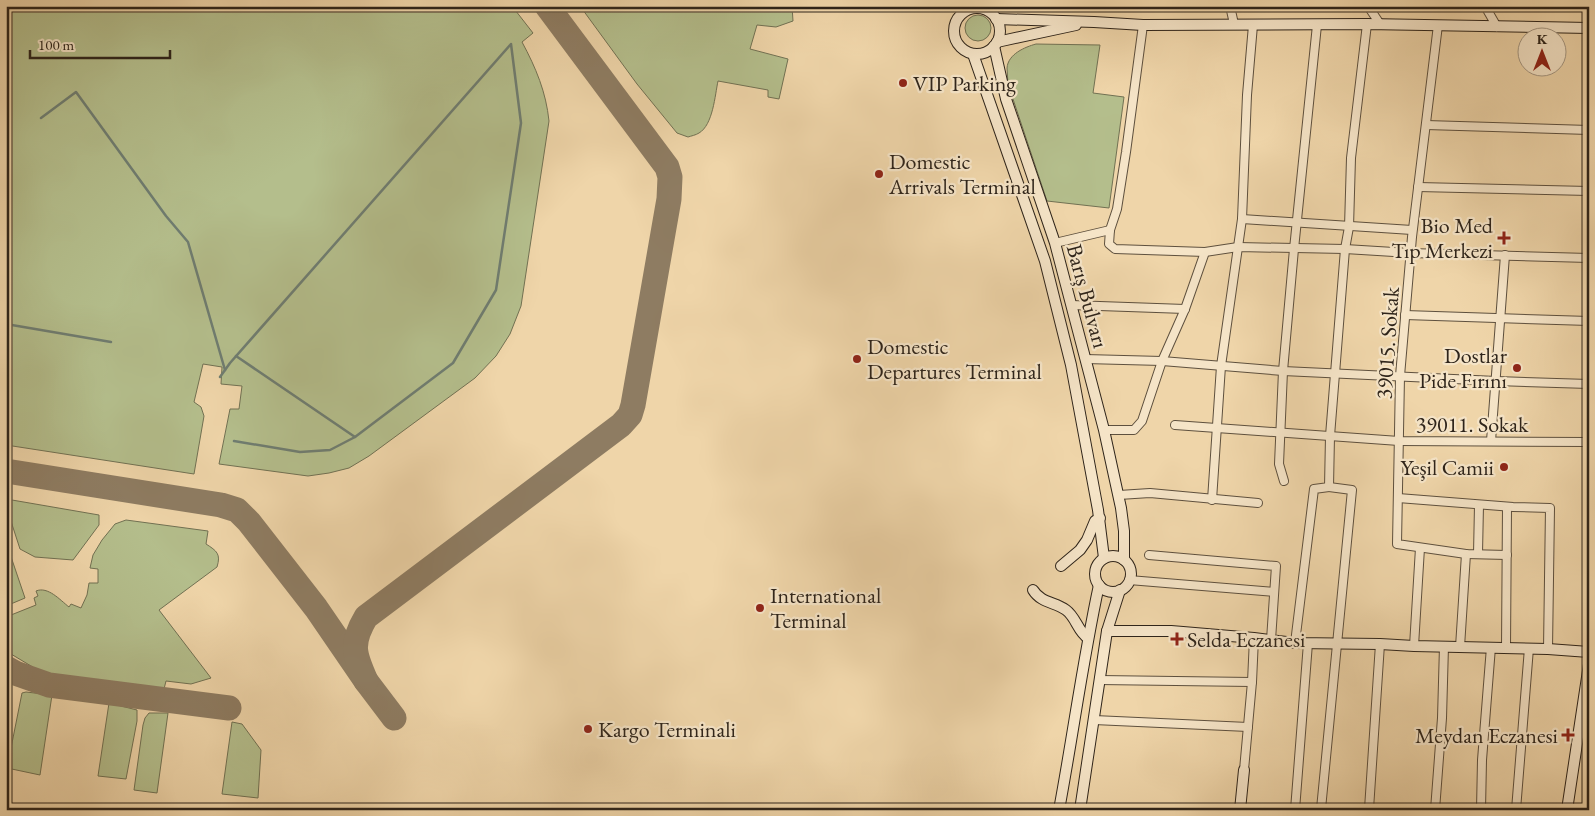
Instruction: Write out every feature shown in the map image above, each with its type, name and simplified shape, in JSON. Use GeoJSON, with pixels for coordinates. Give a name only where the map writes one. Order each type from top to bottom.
{"type":"FeatureCollection","features":[{"type":"Feature","properties":{"kind":"main road","name":"Barış Bulvarı"},"geometry":{"type":"LineString","coordinates":[[958,6],[954,28],[955,39],[961,48],[972,54],[1045,262],[1071,365],[1100,518],[1104,558]]}},
{"type":"Feature","properties":{"kind":"main road"},"geometry":{"type":"LineString","coordinates":[[956,21],[960,15],[979,8],[992,13],[1144,25],[1380,24],[1589,28]]}},
{"type":"Feature","properties":{"kind":"main road","name":"Barış Bulvarı"},"geometry":{"type":"LineString","coordinates":[[992,13],[999,27],[999,34],[995,44],[1006,99],[1055,243],[1104,430],[1119,495],[1124,532],[1124,560]]}},
{"type":"Feature","properties":{"kind":"main road"},"geometry":{"type":"LineString","coordinates":[[972,54],[984,53],[995,44],[1094,22]]}},
{"type":"Feature","properties":{"kind":"main road"},"geometry":{"type":"LineString","coordinates":[[1061,566],[1080,550],[1087,540],[1095,521],[1100,518]]}},
{"type":"Feature","properties":{"kind":"main road"},"geometry":{"type":"LineString","coordinates":[[1114,556],[1124,560],[1130,570],[1129,580],[1125,586],[1120,590],[1109,591],[1099,585],[1095,578],[1095,570],[1099,562],[1104,558],[1114,556]]}},
{"type":"Feature","properties":{"kind":"main road"},"geometry":{"type":"LineString","coordinates":[[1059,810],[1088,638],[1099,585]]}},
{"type":"Feature","properties":{"kind":"main road"},"geometry":{"type":"LineString","coordinates":[[1033,590],[1041,600],[1068,611],[1077,622],[1084,636],[1088,638]]}},
{"type":"Feature","properties":{"kind":"main road"},"geometry":{"type":"LineString","coordinates":[[1080,810],[1107,631],[1120,590]]}},
{"type":"Feature","properties":{"kind":"main road"},"geometry":{"type":"LineString","coordinates":[[1107,631],[1171,631],[1295,643],[1529,648],[1589,652]]}},
{"type":"Feature","properties":{"kind":"main road"},"geometry":{"type":"LineString","coordinates":[[1568,809],[1589,664]]}},
{"type":"Feature","properties":{"kind":"main road"},"geometry":{"type":"LineString","coordinates":[[1240,810],[1244,770]]}},
{"type":"Feature","properties":{"kind":"street"},"geometry":{"type":"LineString","coordinates":[[1230,6],[1234,24]]}},
{"type":"Feature","properties":{"kind":"street"},"geometry":{"type":"LineString","coordinates":[[1368,6],[1380,24]]}},
{"type":"Feature","properties":{"kind":"street"},"geometry":{"type":"LineString","coordinates":[[1485,6],[1497,27]]}},
{"type":"Feature","properties":{"kind":"street"},"geometry":{"type":"LineString","coordinates":[[1329,487],[1330,436],[1345,249],[1349,227],[1352,158],[1367,24]]}},
{"type":"Feature","properties":{"kind":"street"},"geometry":{"type":"LineString","coordinates":[[1144,25],[1122,181],[1117,210],[1110,230],[1109,244],[1115,249],[1205,252],[1238,247],[1345,249],[1410,253],[1589,258]]}},
{"type":"Feature","properties":{"kind":"street"},"geometry":{"type":"LineString","coordinates":[[1212,500],[1221,366],[1242,219],[1247,95],[1253,25]]}},
{"type":"Feature","properties":{"kind":"street"},"geometry":{"type":"LineString","coordinates":[[1284,481],[1279,464],[1283,371],[1317,25]]}},
{"type":"Feature","properties":{"kind":"street","name":"39015. Sokak"},"geometry":{"type":"LineString","coordinates":[[1420,548],[1397,544],[1400,376],[1412,230],[1438,25]]}},
{"type":"Feature","properties":{"kind":"street"},"geometry":{"type":"LineString","coordinates":[[1426,125],[1589,130]]}},
{"type":"Feature","properties":{"kind":"street"},"geometry":{"type":"LineString","coordinates":[[1418,187],[1589,191]]}},
{"type":"Feature","properties":{"kind":"street"},"geometry":{"type":"LineString","coordinates":[[1242,219],[1412,230]]}},
{"type":"Feature","properties":{"kind":"street"},"geometry":{"type":"LineString","coordinates":[[1055,243],[1110,230]]}},
{"type":"Feature","properties":{"kind":"street"},"geometry":{"type":"LineString","coordinates":[[1104,430],[1134,430],[1142,421],[1162,361],[1185,309],[1205,252]]}},
{"type":"Feature","properties":{"kind":"street"},"geometry":{"type":"LineString","coordinates":[[1491,441],[1505,256]]}},
{"type":"Feature","properties":{"kind":"street"},"geometry":{"type":"LineString","coordinates":[[1071,305],[1185,309]]}},
{"type":"Feature","properties":{"kind":"street"},"geometry":{"type":"LineString","coordinates":[[1405,315],[1589,321]]}},
{"type":"Feature","properties":{"kind":"street"},"geometry":{"type":"LineString","coordinates":[[1085,359],[1162,361],[1283,371],[1589,384]]}},
{"type":"Feature","properties":{"kind":"street","name":"39011. Sokak"},"geometry":{"type":"LineString","coordinates":[[1175,425],[1399,441],[1589,442]]}},
{"type":"Feature","properties":{"kind":"street"},"geometry":{"type":"LineString","coordinates":[[1295,643],[1314,489],[1329,487],[1352,490],[1321,809],[1369,809],[1380,644]]}},
{"type":"Feature","properties":{"kind":"street"},"geometry":{"type":"LineString","coordinates":[[1119,495],[1150,493],[1258,503]]}},
{"type":"Feature","properties":{"kind":"street"},"geometry":{"type":"LineString","coordinates":[[1398,498],[1507,507],[1550,508],[1548,649]]}},
{"type":"Feature","properties":{"kind":"street"},"geometry":{"type":"LineString","coordinates":[[1478,554],[1479,504]]}},
{"type":"Feature","properties":{"kind":"street"},"geometry":{"type":"LineString","coordinates":[[1506,648],[1507,507]]}},
{"type":"Feature","properties":{"kind":"street"},"geometry":{"type":"LineString","coordinates":[[1414,646],[1420,548],[1466,554],[1507,554]]}},
{"type":"Feature","properties":{"kind":"street"},"geometry":{"type":"LineString","coordinates":[[1460,646],[1466,554]]}},
{"type":"Feature","properties":{"kind":"street"},"geometry":{"type":"LineString","coordinates":[[1149,555],[1276,566],[1271,640]]}},
{"type":"Feature","properties":{"kind":"street"},"geometry":{"type":"LineString","coordinates":[[1129,580],[1274,592]]}},
{"type":"Feature","properties":{"kind":"street"},"geometry":{"type":"LineString","coordinates":[[1244,770],[1254,638]]}},
{"type":"Feature","properties":{"kind":"street"},"geometry":{"type":"LineString","coordinates":[[1295,810],[1308,643]]}},
{"type":"Feature","properties":{"kind":"street"},"geometry":{"type":"LineString","coordinates":[[1435,810],[1442,718],[1444,646]]}},
{"type":"Feature","properties":{"kind":"street"},"geometry":{"type":"LineString","coordinates":[[1481,810],[1482,760],[1491,647]]}},
{"type":"Feature","properties":{"kind":"street"},"geometry":{"type":"LineString","coordinates":[[1516,810],[1529,648]]}},
{"type":"Feature","properties":{"kind":"street"},"geometry":{"type":"LineString","coordinates":[[1099,680],[1252,682]]}},
{"type":"Feature","properties":{"kind":"street"},"geometry":{"type":"LineString","coordinates":[[1094,720],[1248,727]]}},
{"type":"Feature","properties":{"kind":"street"},"geometry":{"type":"LineString","coordinates":[[1568,809],[1581,810]]}},
{"type":"Feature","properties":{"kind":"green space"},"geometry":{"type":"Polygon","coordinates":[[[6,6],[512,6],[533,33],[522,42],[540,80],[549,121],[521,306],[510,334],[496,356],[475,378],[369,456],[349,468],[329,473],[308,476],[219,464],[230,409],[239,409],[242,386],[221,384],[222,367],[203,364],[194,402],[201,407],[204,416],[194,474],[6,445],[6,6]]]}},
{"type":"Feature","properties":{"kind":"green space"},"geometry":{"type":"Polygon","coordinates":[[[580,6],[792,6],[793,21],[776,27],[757,25],[750,49],[788,59],[779,99],[768,97],[768,90],[718,81],[713,109],[704,129],[698,134],[688,137],[677,133],[637,84],[580,6]]]}},
{"type":"Feature","properties":{"kind":"green space"},"geometry":{"type":"Polygon","coordinates":[[[978,15],[987,19],[991,28],[987,37],[978,41],[969,37],[965,28],[969,19],[978,15]]]}},
{"type":"Feature","properties":{"kind":"green space"},"geometry":{"type":"Polygon","coordinates":[[[1036,44],[1100,45],[1093,93],[1124,97],[1109,208],[1047,201],[1008,84],[1007,68],[1010,59],[1022,49],[1036,44]]]}},
{"type":"Feature","properties":{"kind":"green space"},"geometry":{"type":"Polygon","coordinates":[[[12,500],[99,515],[99,525],[73,560],[35,557],[20,549],[7,509],[12,500]]]}},
{"type":"Feature","properties":{"kind":"green space"},"geometry":{"type":"Polygon","coordinates":[[[126,520],[208,531],[206,544],[217,553],[219,559],[217,567],[159,610],[211,678],[191,684],[166,681],[163,693],[41,672],[6,651],[6,617],[36,605],[34,598],[38,596],[36,591],[45,590],[69,607],[71,604],[81,608],[87,595],[89,583],[98,583],[98,569],[90,568],[93,555],[115,524],[126,520]]]}},
{"type":"Feature","properties":{"kind":"green space"},"geometry":{"type":"Polygon","coordinates":[[[6,542],[25,598],[6,606],[6,542]]]}},
{"type":"Feature","properties":{"kind":"green space"},"geometry":{"type":"Polygon","coordinates":[[[22,693],[52,695],[40,775],[7,768],[22,693]]]}},
{"type":"Feature","properties":{"kind":"green space"},"geometry":{"type":"Polygon","coordinates":[[[109,703],[137,710],[137,721],[126,779],[98,776],[109,703]]]}},
{"type":"Feature","properties":{"kind":"green space"},"geometry":{"type":"Polygon","coordinates":[[[149,713],[168,713],[157,793],[134,790],[143,725],[149,713]]]}},
{"type":"Feature","properties":{"kind":"green space"},"geometry":{"type":"Polygon","coordinates":[[[232,722],[242,724],[261,750],[258,798],[222,794],[232,722]]]}},
{"type":"Feature","properties":{"kind":"waterway"},"geometry":{"type":"LineString","coordinates":[[220,377],[230,363],[511,44],[521,123],[496,290],[453,363],[355,437]]}},
{"type":"Feature","properties":{"kind":"waterway"},"geometry":{"type":"LineString","coordinates":[[41,118],[76,92],[166,216],[188,242],[225,370]]}},
{"type":"Feature","properties":{"kind":"waterway"},"geometry":{"type":"LineString","coordinates":[[6,324],[111,342]]}},
{"type":"Feature","properties":{"kind":"waterway"},"geometry":{"type":"LineString","coordinates":[[234,441],[300,452],[330,450],[355,437],[236,356]]}},
{"type":"Feature","properties":{"kind":"taxiway"},"geometry":{"type":"LineString","coordinates":[[366,681],[356,649],[358,635],[366,617],[621,425],[630,415],[633,405],[669,199],[670,177],[667,167],[547,6]]}},
{"type":"Feature","properties":{"kind":"taxiway"},"geometry":{"type":"LineString","coordinates":[[6,471],[221,505],[237,510],[249,522],[316,608],[394,718]]}},
{"type":"Feature","properties":{"kind":"taxiway"},"geometry":{"type":"LineString","coordinates":[[6,668],[49,685],[229,708]]}},
{"type":"Feature","properties":{"kind":"place","name":"VIP Parking"},"geometry":{"type":"Point","coordinates":[903,83]}},
{"type":"Feature","properties":{"kind":"place","name":"Domestic Arrivals Terminal"},"geometry":{"type":"Point","coordinates":[879,174]}},
{"type":"Feature","properties":{"kind":"place","name":"Bio Med Tıp Merkezi"},"geometry":{"type":"Point","coordinates":[1504,238]}},
{"type":"Feature","properties":{"kind":"place","name":"Domestic Departures Terminal"},"geometry":{"type":"Point","coordinates":[857,359]}},
{"type":"Feature","properties":{"kind":"place","name":"Dostlar Pide Fırını"},"geometry":{"type":"Point","coordinates":[1517,368]}},
{"type":"Feature","properties":{"kind":"place","name":"Yeşil Camii"},"geometry":{"type":"Point","coordinates":[1504,467]}},
{"type":"Feature","properties":{"kind":"place","name":"International Terminal"},"geometry":{"type":"Point","coordinates":[760,608]}},
{"type":"Feature","properties":{"kind":"place","name":"Selda Eczanesi"},"geometry":{"type":"Point","coordinates":[1177,639]}},
{"type":"Feature","properties":{"kind":"place","name":"Kargo Terminali"},"geometry":{"type":"Point","coordinates":[588,729]}},
{"type":"Feature","properties":{"kind":"place","name":"Meydan Eczanesi"},"geometry":{"type":"Point","coordinates":[1568,735]}}]}
